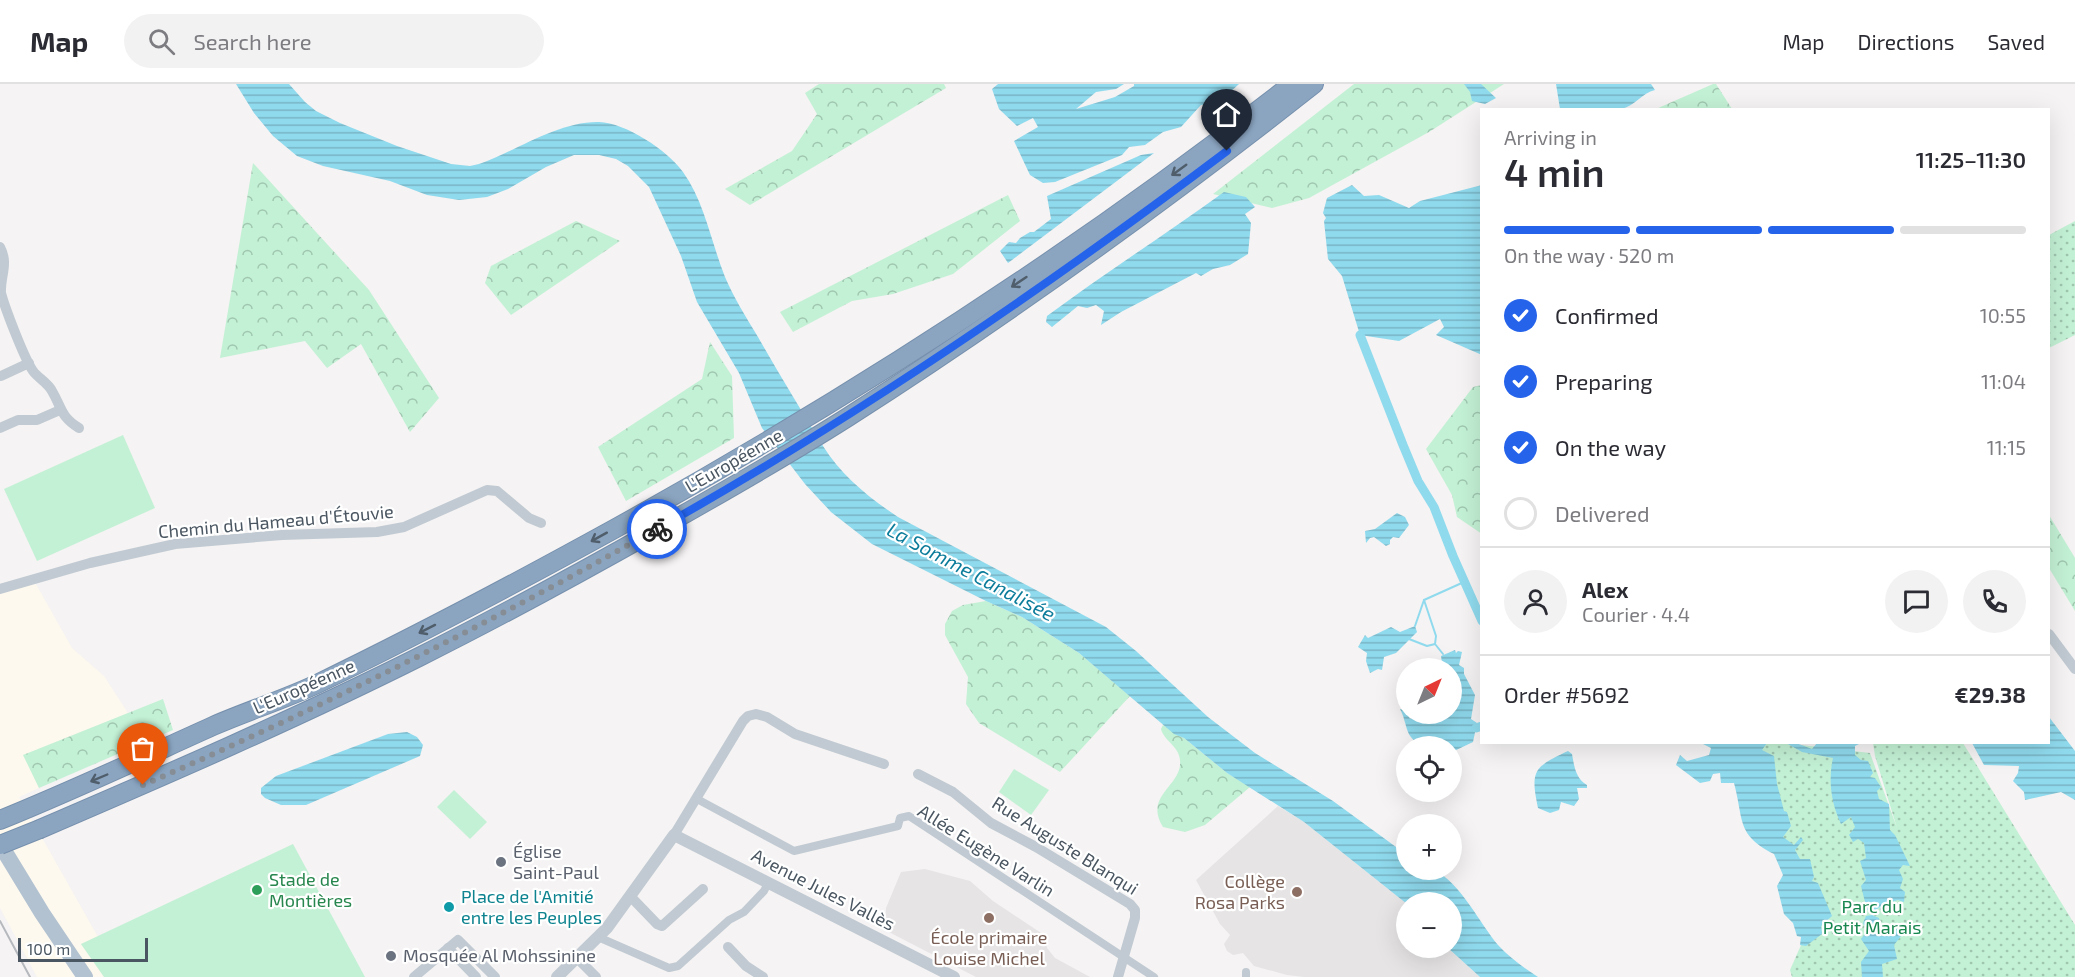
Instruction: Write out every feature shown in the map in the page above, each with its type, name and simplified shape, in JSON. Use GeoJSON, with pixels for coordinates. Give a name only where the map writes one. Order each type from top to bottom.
{"type":"FeatureCollection","features":[{"type":"Feature","properties":{"kind":"highway","name":"L'Européenne"},"geometry":{"type":"LineString","coordinates":[[0,820],[313,685],[555,562],[742,457],[972,313],[1076,244],[1201,154],[1292,84]]}},
{"type":"Feature","properties":{"kind":"highway","name":"L'Européenne"},"geometry":{"type":"LineString","coordinates":[[0,844],[227,748],[449,642],[590,567],[752,476],[848,417],[988,324],[1201,171],[1314,84]]}},
{"type":"Feature","properties":{"kind":"main road"},"geometry":{"type":"LineString","coordinates":[[0,844],[85,977]]}},
{"type":"Feature","properties":{"kind":"street"},"geometry":{"type":"LineString","coordinates":[[0,247],[5,257],[1,291],[29,363],[33,371],[52,389],[60,410],[68,421],[79,428]]}},
{"type":"Feature","properties":{"kind":"street"},"geometry":{"type":"LineString","coordinates":[[1,376],[29,363]]}},
{"type":"Feature","properties":{"kind":"street"},"geometry":{"type":"LineString","coordinates":[[0,428],[18,420],[37,420],[60,410]]}},
{"type":"Feature","properties":{"kind":"street","name":"Chemin du Hameau d'Étouvie"},"geometry":{"type":"LineString","coordinates":[[0,589],[90,563],[175,544],[282,535],[377,532],[404,527],[487,490],[497,490],[529,518],[541,523]]}},
{"type":"Feature","properties":{"kind":"street"},"geometry":{"type":"LineString","coordinates":[[2050,635],[2075,669]]}},
{"type":"Feature","properties":{"kind":"street"},"geometry":{"type":"LineString","coordinates":[[557,977],[598,937],[631,897],[674,835],[748,716],[756,714],[767,717],[795,734],[884,764]]}},
{"type":"Feature","properties":{"kind":"street","name":"Rue Auguste Blanqui"},"geometry":{"type":"LineString","coordinates":[[918,774],[953,792],[991,823],[1036,847],[1130,904],[1135,910],[1135,918],[1118,977]]}},
{"type":"Feature","properties":{"kind":"street","name":"Allée Eugène Varlin"},"geometry":{"type":"LineString","coordinates":[[697,799],[794,851],[897,826],[900,818],[909,816],[1154,977]]}},
{"type":"Feature","properties":{"kind":"street","name":"Avenue Jules Vallès"},"geometry":{"type":"LineString","coordinates":[[674,835],[954,977]]}},
{"type":"Feature","properties":{"kind":"street"},"geometry":{"type":"LineString","coordinates":[[598,937],[669,968],[678,966],[729,920],[744,912],[764,891],[768,882]]}},
{"type":"Feature","properties":{"kind":"street"},"geometry":{"type":"LineString","coordinates":[[631,897],[657,924],[662,926],[703,889]]}},
{"type":"Feature","properties":{"kind":"street"},"geometry":{"type":"LineString","coordinates":[[414,977],[458,940],[495,977]]}},
{"type":"Feature","properties":{"kind":"street"},"geometry":{"type":"LineString","coordinates":[[728,947],[746,966],[762,977]]}},
{"type":"Feature","properties":{"kind":"street"},"geometry":{"type":"LineString","coordinates":[[447,948],[476,977]]}},
{"type":"Feature","properties":{"kind":"street"},"geometry":{"type":"LineString","coordinates":[[577,957],[596,977]]}},
{"type":"Feature","properties":{"kind":"shaded area"},"geometry":{"type":"Polygon","coordinates":[[[32,577],[72,648],[104,676],[128,713],[24,755],[39,788],[19,797],[98,937],[81,944],[104,977],[37,977],[0,908],[0,585],[32,577]]]}},
{"type":"Feature","properties":{"kind":"shaded area","name":"Collège Rosa Parks"},"geometry":{"type":"Polygon","coordinates":[[[1278,806],[1304,822],[1396,895],[1396,958],[1459,958],[1480,977],[1304,977],[1254,966],[1243,953],[1233,955],[1227,951],[1224,944],[1230,935],[1220,924],[1196,880],[1278,806]]]}},
{"type":"Feature","properties":{"kind":"shaded area"},"geometry":{"type":"Polygon","coordinates":[[[925,869],[970,881],[993,901],[1044,935],[1047,948],[1055,958],[1090,977],[976,977],[885,930],[886,908],[901,872],[925,869]]]}},
{"type":"Feature","properties":{"kind":"green space"},"geometry":{"type":"Polygon","coordinates":[[[819,84],[944,84],[946,88],[750,205],[725,189],[792,151],[817,114],[805,93],[819,84]]]}},
{"type":"Feature","properties":{"kind":"green space"},"geometry":{"type":"Polygon","coordinates":[[[1354,84],[1504,84],[1429,132],[1309,198],[1272,208],[1213,194],[1354,84]]]}},
{"type":"Feature","properties":{"kind":"green space"},"geometry":{"type":"Polygon","coordinates":[[[1716,84],[1731,108],[1658,108],[1716,84]]]}},
{"type":"Feature","properties":{"kind":"green space"},"geometry":{"type":"Polygon","coordinates":[[[253,163],[369,290],[439,398],[410,432],[361,344],[327,368],[305,341],[220,358],[253,163]]]}},
{"type":"Feature","properties":{"kind":"green space"},"geometry":{"type":"Polygon","coordinates":[[[1008,195],[1020,221],[953,274],[893,294],[852,301],[793,332],[780,312],[1008,195]]]}},
{"type":"Feature","properties":{"kind":"green space"},"geometry":{"type":"Polygon","coordinates":[[[576,221],[620,241],[511,315],[485,283],[491,266],[576,221]]]}},
{"type":"Feature","properties":{"kind":"green space"},"geometry":{"type":"Polygon","coordinates":[[[2075,221],[2075,335],[2050,348],[2050,234],[2075,221]]]}},
{"type":"Feature","properties":{"kind":"green space"},"geometry":{"type":"Polygon","coordinates":[[[710,342],[732,376],[734,438],[626,501],[598,447],[702,379],[710,342]]]}},
{"type":"Feature","properties":{"kind":"green space"},"geometry":{"type":"Polygon","coordinates":[[[1480,385],[1480,533],[1457,517],[1452,495],[1426,449],[1473,387],[1480,385]]]}},
{"type":"Feature","properties":{"kind":"green space"},"geometry":{"type":"Polygon","coordinates":[[[123,435],[155,508],[37,561],[4,489],[123,435]]]}},
{"type":"Feature","properties":{"kind":"green space"},"geometry":{"type":"Polygon","coordinates":[[[2050,517],[2075,558],[2075,611],[2050,570],[2050,517]]]}},
{"type":"Feature","properties":{"kind":"green space"},"geometry":{"type":"Polygon","coordinates":[[[986,601],[1022,617],[1079,653],[1130,696],[1060,772],[979,723],[966,704],[968,677],[945,635],[945,624],[952,611],[963,605],[986,601]]]}},
{"type":"Feature","properties":{"kind":"green space"},"geometry":{"type":"Polygon","coordinates":[[[163,699],[173,730],[39,788],[23,755],[163,699]]]}},
{"type":"Feature","properties":{"kind":"green space"},"geometry":{"type":"Polygon","coordinates":[[[1163,725],[1184,738],[1227,773],[1250,787],[1205,825],[1185,832],[1163,827],[1158,816],[1160,799],[1176,777],[1180,760],[1177,751],[1161,729],[1163,725]]]}},
{"type":"Feature","properties":{"kind":"green space","name":"Parc du Petit Marais"},"geometry":{"type":"Polygon","coordinates":[[[1737,744],[1793,744],[1870,753],[1897,828],[1873,744],[1964,744],[2075,925],[2075,977],[1792,977],[1790,970],[1813,918],[1737,744]]]}},
{"type":"Feature","properties":{"kind":"green space"},"geometry":{"type":"Polygon","coordinates":[[[1014,769],[1049,790],[1031,815],[999,792],[1014,769]]]}},
{"type":"Feature","properties":{"kind":"green space"},"geometry":{"type":"Polygon","coordinates":[[[454,790],[487,822],[470,839],[437,807],[454,790]]]}},
{"type":"Feature","properties":{"kind":"green space","name":"Stade de Montières"},"geometry":{"type":"Polygon","coordinates":[[[293,844],[365,977],[104,977],[81,944],[293,844]]]}},
{"type":"Feature","properties":{"kind":"water","name":"La Somme Canalisée"},"geometry":{"type":"Polygon","coordinates":[[[236,84],[289,84],[316,111],[340,123],[397,146],[451,164],[470,166],[553,131],[584,123],[610,124],[645,139],[667,155],[691,184],[725,277],[736,300],[830,457],[856,485],[898,517],[1106,627],[1136,651],[1208,717],[1255,753],[1333,801],[1396,847],[1396,880],[1448,880],[1459,892],[1396,892],[1396,895],[1304,822],[1227,773],[1184,738],[1174,734],[1079,653],[1022,617],[872,544],[831,512],[805,484],[762,428],[739,373],[697,302],[681,256],[649,187],[628,166],[616,159],[599,155],[574,155],[546,167],[508,189],[487,197],[459,200],[427,195],[390,181],[323,166],[297,156],[273,136],[254,113],[236,84]]]}},
{"type":"Feature","properties":{"kind":"water"},"geometry":{"type":"Polygon","coordinates":[[[998,84],[1124,84],[1116,89],[1096,92],[1076,109],[1115,97],[1134,84],[1239,84],[1217,104],[1201,105],[1181,127],[1163,132],[1145,145],[1129,147],[1122,155],[1055,182],[1043,183],[1030,175],[1014,141],[1038,127],[1033,118],[1017,126],[999,109],[992,89],[998,84]]]}},
{"type":"Feature","properties":{"kind":"water"},"geometry":{"type":"Polygon","coordinates":[[[1464,84],[1481,84],[1496,98],[1485,104],[1472,101],[1470,92],[1464,84]]]}},
{"type":"Feature","properties":{"kind":"water"},"geometry":{"type":"Polygon","coordinates":[[[1556,84],[1651,84],[1655,90],[1623,108],[1560,108],[1556,84]]]}},
{"type":"Feature","properties":{"kind":"water"},"geometry":{"type":"Polygon","coordinates":[[[1154,153],[1008,263],[1000,251],[1009,242],[1016,243],[1020,238],[1034,232],[1051,219],[1047,196],[1141,155],[1154,153]]]}},
{"type":"Feature","properties":{"kind":"water"},"geometry":{"type":"Polygon","coordinates":[[[1352,185],[1364,196],[1379,195],[1409,208],[1420,201],[1480,186],[1480,354],[1436,335],[1444,327],[1440,319],[1399,341],[1360,335],[1342,276],[1328,259],[1324,221],[1326,218],[1323,213],[1327,198],[1352,185]]]}},
{"type":"Feature","properties":{"kind":"water"},"geometry":{"type":"Polygon","coordinates":[[[1224,192],[1246,197],[1255,207],[1245,214],[1251,223],[1248,254],[1230,265],[1213,269],[1201,276],[1196,273],[1121,312],[1101,325],[1104,311],[1096,305],[1087,308],[1078,306],[1052,327],[1046,322],[1047,316],[1224,192]]]}},
{"type":"Feature","properties":{"kind":"water"},"geometry":{"type":"Polygon","coordinates":[[[1397,513],[1405,517],[1409,525],[1399,538],[1393,537],[1390,544],[1386,546],[1374,537],[1366,543],[1365,531],[1375,529],[1397,513]]]}},
{"type":"Feature","properties":{"kind":"water"},"geometry":{"type":"Polygon","coordinates":[[[1415,626],[1417,632],[1396,653],[1384,657],[1382,670],[1378,669],[1370,673],[1366,661],[1367,653],[1358,647],[1365,635],[1368,638],[1391,627],[1400,632],[1415,626]]]}},
{"type":"Feature","properties":{"kind":"water"},"geometry":{"type":"Polygon","coordinates":[[[1455,650],[1456,653],[1462,652],[1461,658],[1441,658],[1441,656],[1455,650]]]}},
{"type":"Feature","properties":{"kind":"water"},"geometry":{"type":"Polygon","coordinates":[[[1462,667],[1464,668],[1464,674],[1475,695],[1471,719],[1477,723],[1473,742],[1462,747],[1462,736],[1410,736],[1405,724],[1462,724],[1462,667]]]}},
{"type":"Feature","properties":{"kind":"water"},"geometry":{"type":"Polygon","coordinates":[[[2050,718],[2075,751],[2075,800],[2061,792],[2025,800],[2024,792],[2013,781],[2019,766],[1984,765],[1973,744],[2050,744],[2050,718]]]}},
{"type":"Feature","properties":{"kind":"water"},"geometry":{"type":"Polygon","coordinates":[[[407,732],[417,737],[423,745],[420,756],[306,805],[281,805],[261,794],[261,788],[276,776],[388,734],[407,732]]]}},
{"type":"Feature","properties":{"kind":"water"},"geometry":{"type":"Polygon","coordinates":[[[1703,744],[1766,744],[1762,750],[1774,756],[1777,784],[1784,811],[1787,812],[1791,826],[1783,837],[1794,845],[1801,837],[1803,840],[1795,850],[1800,859],[1810,859],[1814,877],[1812,881],[1818,883],[1832,916],[1821,926],[1822,934],[1806,946],[1800,945],[1801,937],[1797,936],[1793,923],[1784,914],[1777,886],[1783,875],[1774,854],[1753,840],[1747,833],[1734,783],[1721,783],[1720,773],[1713,774],[1710,781],[1700,783],[1676,765],[1680,755],[1687,761],[1709,755],[1711,748],[1703,744]]]}},
{"type":"Feature","properties":{"kind":"water"},"geometry":{"type":"Polygon","coordinates":[[[1788,744],[1799,744],[1812,749],[1816,744],[1859,744],[1855,746],[1855,755],[1861,760],[1868,761],[1873,773],[1870,777],[1875,778],[1881,787],[1877,791],[1879,799],[1889,804],[1890,830],[1895,835],[1910,866],[1903,865],[1899,870],[1903,879],[1900,888],[1905,892],[1904,902],[1898,900],[1888,903],[1885,909],[1880,907],[1874,911],[1867,910],[1861,886],[1866,880],[1860,861],[1866,858],[1864,843],[1858,839],[1853,842],[1849,835],[1855,827],[1851,817],[1841,824],[1838,816],[1831,783],[1833,758],[1802,752],[1788,744]]]}},
{"type":"Feature","properties":{"kind":"water"},"geometry":{"type":"Polygon","coordinates":[[[1568,751],[1572,754],[1578,776],[1587,788],[1577,788],[1579,799],[1574,806],[1561,802],[1559,810],[1550,813],[1538,808],[1535,777],[1541,766],[1568,751]]]}},
{"type":"Feature","properties":{"kind":"water"},"geometry":{"type":"Polygon","coordinates":[[[1462,895],[1498,945],[1538,977],[1480,977],[1459,958],[1462,958],[1462,895]]]}},
{"type":"Feature","properties":{"kind":"water"},"geometry":{"type":"Polygon","coordinates":[[[1872,915],[1879,918],[1881,928],[1891,926],[1900,929],[1901,936],[1894,945],[1897,959],[1882,964],[1883,977],[1862,977],[1861,962],[1869,951],[1861,939],[1867,931],[1863,923],[1866,916],[1872,915]]]}},
{"type":"Feature","properties":{"kind":"waterway"},"geometry":{"type":"LineString","coordinates":[[1360,335],[1418,481],[1434,507],[1480,617]]}},
{"type":"Feature","properties":{"kind":"waterway"},"geometry":{"type":"LineString","coordinates":[[1415,626],[1424,600],[1464,582]]}},
{"type":"Feature","properties":{"kind":"waterway"},"geometry":{"type":"LineString","coordinates":[[1424,600],[1436,636],[1435,644]]}},
{"type":"Feature","properties":{"kind":"waterway"},"geometry":{"type":"LineString","coordinates":[[1409,639],[1427,646],[1435,644],[1443,654]]}},
{"type":"Feature","properties":{"kind":"waterway"},"geometry":{"type":"LineString","coordinates":[[1476,728],[1480,727]]}},
{"type":"Feature","properties":{"kind":"railway"},"geometry":{"type":"LineString","coordinates":[[0,921],[30,977]]}},
{"type":"Feature","properties":{"kind":"way so far"},"geometry":{"type":"LineString","coordinates":[[143,785],[419,657],[570,578],[657,529]]}},
{"type":"Feature","properties":{"kind":"place","name":"Église Saint-Paul"},"geometry":{"type":"Point","coordinates":[501,862]}},
{"type":"Feature","properties":{"kind":"place","name":"Stade de Montières"},"geometry":{"type":"Point","coordinates":[257,890]}},
{"type":"Feature","properties":{"kind":"place","name":"Collège Rosa Parks"},"geometry":{"type":"Point","coordinates":[1297,892]}},
{"type":"Feature","properties":{"kind":"place","name":"Place de l'Amitié entre les Peuples"},"geometry":{"type":"Point","coordinates":[449,907]}},
{"type":"Feature","properties":{"kind":"place","name":"École primaire Louise Michel"},"geometry":{"type":"Point","coordinates":[989,918]}},
{"type":"Feature","properties":{"kind":"place","name":"Mosquée Al Mohssinine"},"geometry":{"type":"Point","coordinates":[391,956]}},
{"type":"Feature","properties":{"kind":"route"},"geometry":{"type":"LineString","coordinates":[[657,529],[752,476],[848,417],[1055,277],[1227,151]]}}]}
